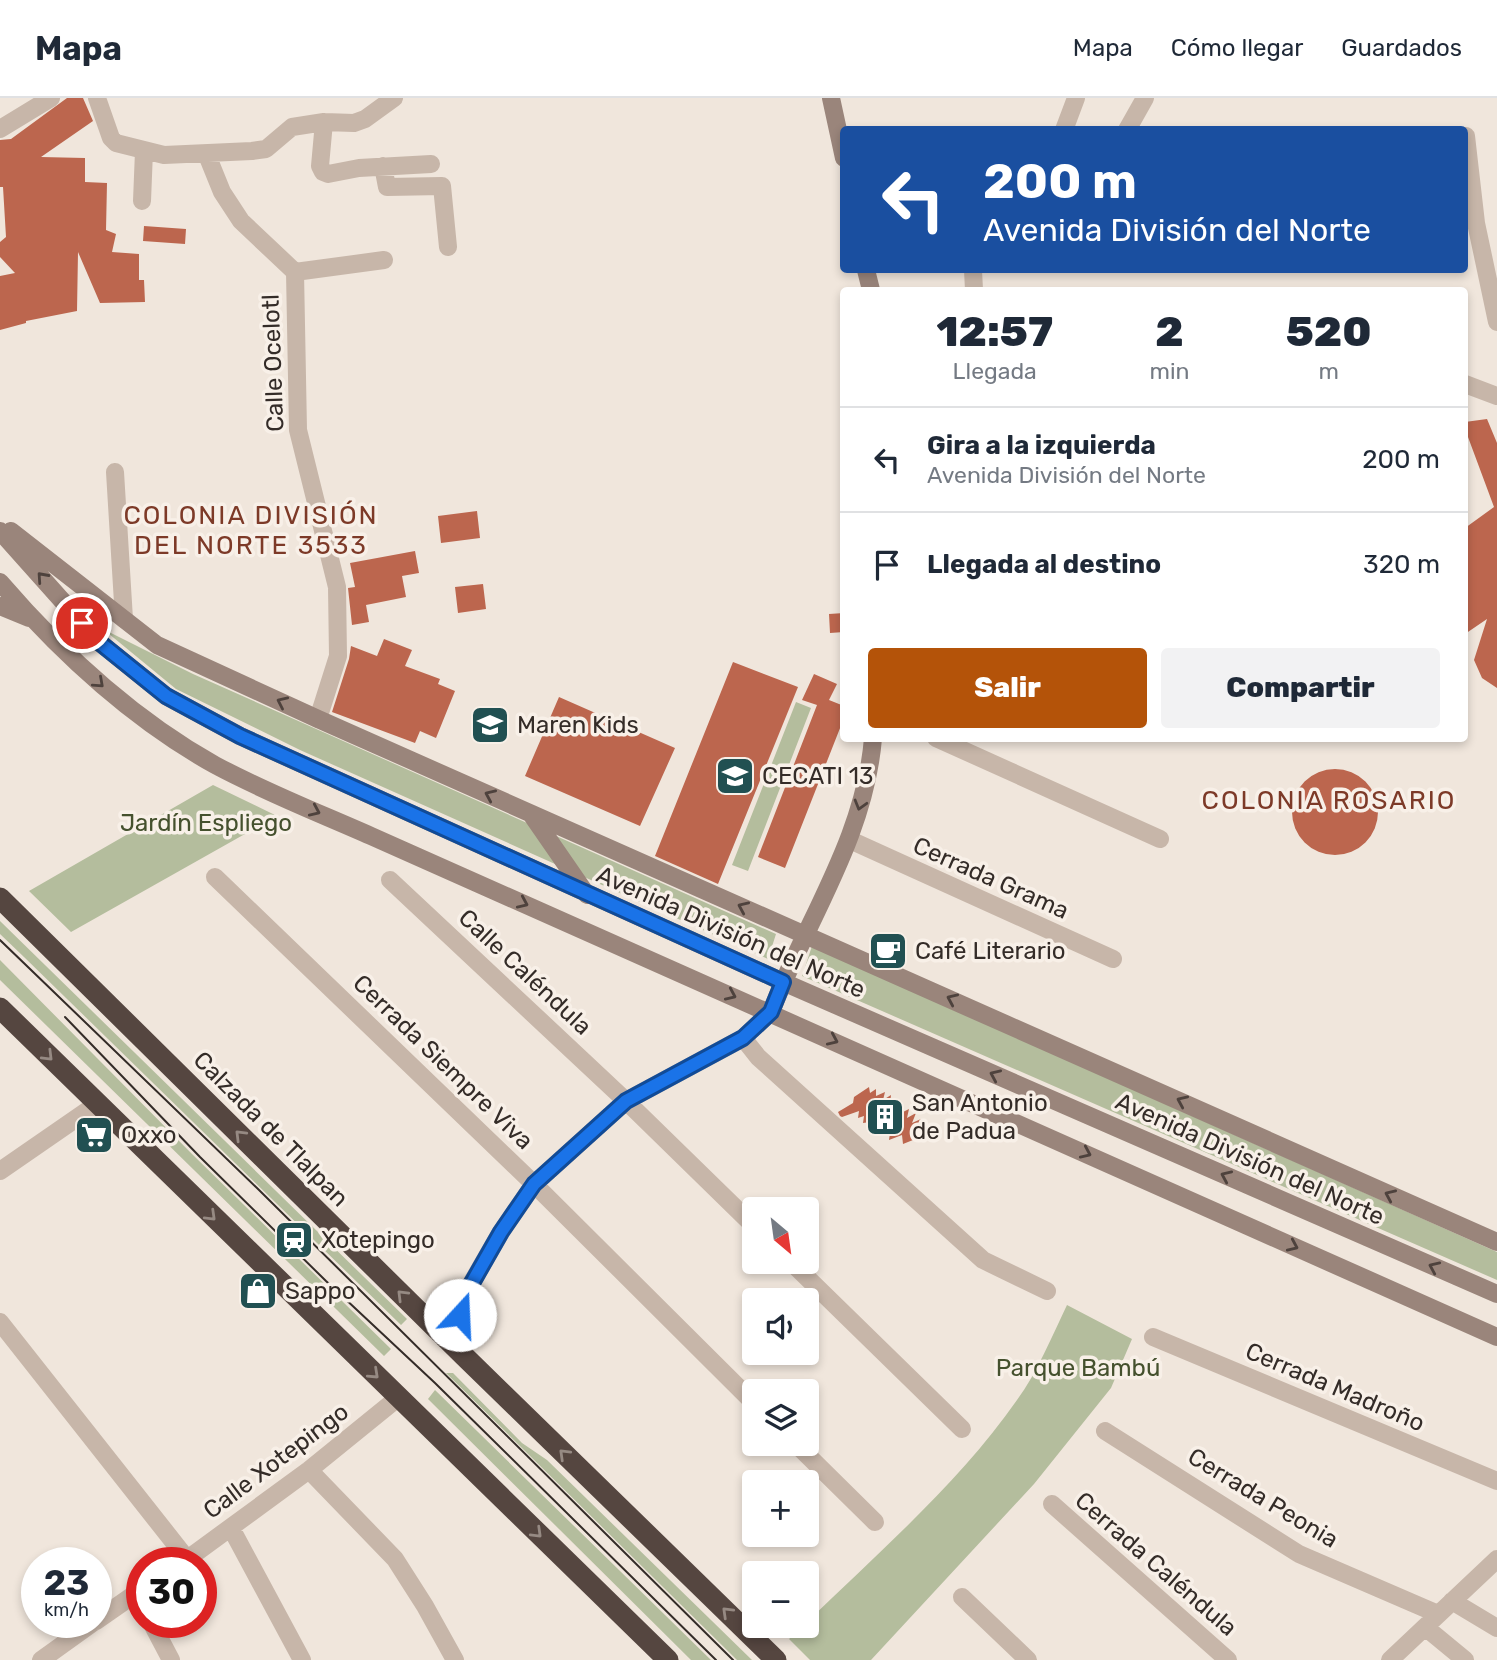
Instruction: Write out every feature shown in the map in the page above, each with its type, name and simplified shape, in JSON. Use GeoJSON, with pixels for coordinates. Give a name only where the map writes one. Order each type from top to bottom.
{"type":"FeatureCollection","features":[{"type":"Feature","properties":{"kind":"highway","name":"Calzada de Tlalpan"},"geometry":{"type":"LineString","coordinates":[[0,898],[776,1660]]}},
{"type":"Feature","properties":{"kind":"highway"},"geometry":{"type":"LineString","coordinates":[[0,1008],[667,1660]]}},
{"type":"Feature","properties":{"kind":"main road"},"geometry":{"type":"LineString","coordinates":[[831,98],[840,140]]}},
{"type":"Feature","properties":{"kind":"main road","name":"Avenida División del Norte"},"geometry":{"type":"LineString","coordinates":[[0,522],[157,645],[1497,1242]]}},
{"type":"Feature","properties":{"kind":"main road","name":"Avenida División del Norte"},"geometry":{"type":"LineString","coordinates":[[0,531],[99,642],[166,696],[240,736],[587,895],[1497,1294]]}},
{"type":"Feature","properties":{"kind":"main road"},"geometry":{"type":"LineString","coordinates":[[0,582],[71,659],[114,696],[214,764],[1497,1337]]}},
{"type":"Feature","properties":{"kind":"main road"},"geometry":{"type":"LineString","coordinates":[[0,606],[32,619]]}},
{"type":"Feature","properties":{"kind":"main road"},"geometry":{"type":"LineString","coordinates":[[771,1012],[850,841],[870,769],[873,742]]}},
{"type":"Feature","properties":{"kind":"main road"},"geometry":{"type":"LineString","coordinates":[[530,813],[587,895]]}},
{"type":"Feature","properties":{"kind":"street"},"geometry":{"type":"LineString","coordinates":[[0,130],[51,98]]}},
{"type":"Feature","properties":{"kind":"street"},"geometry":{"type":"LineString","coordinates":[[97,98],[111,138],[116,143],[164,155],[207,155],[266,149],[292,127],[324,122],[354,123],[365,119],[394,98]]}},
{"type":"Feature","properties":{"kind":"street"},"geometry":{"type":"LineString","coordinates":[[1066,126],[1076,98]]}},
{"type":"Feature","properties":{"kind":"street"},"geometry":{"type":"LineString","coordinates":[[1128,126],[1145,98]]}},
{"type":"Feature","properties":{"kind":"street"},"geometry":{"type":"LineString","coordinates":[[324,122],[320,166],[323,172],[328,174],[383,166],[431,164]]}},
{"type":"Feature","properties":{"kind":"street"},"geometry":{"type":"LineString","coordinates":[[142,201],[144,150]]}},
{"type":"Feature","properties":{"kind":"street"},"geometry":{"type":"LineString","coordinates":[[1468,153],[1476,223],[1497,322]]}},
{"type":"Feature","properties":{"kind":"street","name":"Calle Ocelotl"},"geometry":{"type":"LineString","coordinates":[[207,155],[222,192],[241,221],[295,272],[298,430],[337,587],[338,656],[318,719]]}},
{"type":"Feature","properties":{"kind":"street"},"geometry":{"type":"LineString","coordinates":[[383,166],[387,187],[442,186],[448,247]]}},
{"type":"Feature","properties":{"kind":"street"},"geometry":{"type":"LineString","coordinates":[[295,272],[384,260]]}},
{"type":"Feature","properties":{"kind":"street"},"geometry":{"type":"LineString","coordinates":[[1468,385],[1497,397]]}},
{"type":"Feature","properties":{"kind":"street"},"geometry":{"type":"LineString","coordinates":[[115,472],[124,619]]}},
{"type":"Feature","properties":{"kind":"street"},"geometry":{"type":"LineString","coordinates":[[945,742],[1160,839]]}},
{"type":"Feature","properties":{"kind":"street","name":"Cerrada Grama"},"geometry":{"type":"LineString","coordinates":[[850,841],[1113,959]]}},
{"type":"Feature","properties":{"kind":"street","name":"Cerrada Siempre Viva"},"geometry":{"type":"LineString","coordinates":[[215,877],[534,1184],[742,1390]]}},
{"type":"Feature","properties":{"kind":"street","name":"Calle Caléndula"},"geometry":{"type":"LineString","coordinates":[[390,880],[626,1101]]}},
{"type":"Feature","properties":{"kind":"street"},"geometry":{"type":"LineString","coordinates":[[464,1356],[460,1315],[464,1297],[501,1232],[534,1184],[626,1101],[743,1038],[771,1012]]}},
{"type":"Feature","properties":{"kind":"street"},"geometry":{"type":"LineString","coordinates":[[743,1038],[758,1057],[983,1260],[1047,1292]]}},
{"type":"Feature","properties":{"kind":"street"},"geometry":{"type":"LineString","coordinates":[[626,1101],[742,1214]]}},
{"type":"Feature","properties":{"kind":"street"},"geometry":{"type":"LineString","coordinates":[[0,1171],[97,1104]]}},
{"type":"Feature","properties":{"kind":"street"},"geometry":{"type":"LineString","coordinates":[[803,1274],[962,1429]]}},
{"type":"Feature","properties":{"kind":"street"},"geometry":{"type":"LineString","coordinates":[[0,1322],[174,1547]]}},
{"type":"Feature","properties":{"kind":"street","name":"Cerrada Madroño"},"geometry":{"type":"LineString","coordinates":[[1153,1337],[1497,1481]]}},
{"type":"Feature","properties":{"kind":"street","name":"Calle Xotepingo"},"geometry":{"type":"LineString","coordinates":[[204,1547],[309,1469],[399,1397]]}},
{"type":"Feature","properties":{"kind":"street","name":"Cerrada Peonia"},"geometry":{"type":"LineString","coordinates":[[1105,1431],[1299,1554],[1432,1620],[1465,1660]]}},
{"type":"Feature","properties":{"kind":"street"},"geometry":{"type":"LineString","coordinates":[[808,1456],[875,1522]]}},
{"type":"Feature","properties":{"kind":"street"},"geometry":{"type":"LineString","coordinates":[[309,1469],[394,1559],[425,1606],[455,1660]]}},
{"type":"Feature","properties":{"kind":"street","name":"Cerrada Caléndula"},"geometry":{"type":"LineString","coordinates":[[1052,1504],[1228,1660]]}},
{"type":"Feature","properties":{"kind":"street"},"geometry":{"type":"LineString","coordinates":[[230,1528],[302,1660]]}},
{"type":"Feature","properties":{"kind":"street"},"geometry":{"type":"LineString","coordinates":[[1390,1660],[1497,1559]]}},
{"type":"Feature","properties":{"kind":"street"},"geometry":{"type":"LineString","coordinates":[[961,1597],[1028,1660]]}},
{"type":"Feature","properties":{"kind":"street"},"geometry":{"type":"LineString","coordinates":[[1452,1601],[1497,1628]]}},
{"type":"Feature","properties":{"kind":"street"},"geometry":{"type":"LineString","coordinates":[[42,1660],[73,1638]]}},
{"type":"Feature","properties":{"kind":"street"},"geometry":{"type":"LineString","coordinates":[[159,1638],[171,1660]]}},
{"type":"Feature","properties":{"kind":"green space"},"geometry":{"type":"Polygon","coordinates":[[[103,629],[193,674],[776,934],[768,959],[300,750],[176,689],[103,629]]]}},
{"type":"Feature","properties":{"kind":"green space"},"geometry":{"type":"Polygon","coordinates":[[[796,702],[811,708],[748,871],[732,865],[796,702]]]}},
{"type":"Feature","properties":{"kind":"green space","name":"Jardín Espliego"},"geometry":{"type":"Polygon","coordinates":[[[213,785],[277,816],[71,932],[29,891],[213,785]]]}},
{"type":"Feature","properties":{"kind":"green space"},"geometry":{"type":"Polygon","coordinates":[[[0,921],[407,1319],[401,1325],[0,934],[0,921]]]}},
{"type":"Feature","properties":{"kind":"green space"},"geometry":{"type":"Polygon","coordinates":[[[812,946],[1497,1252],[1497,1280],[802,976],[812,946]]]}},
{"type":"Feature","properties":{"kind":"green space"},"geometry":{"type":"Polygon","coordinates":[[[0,960],[192,1154],[391,1349],[384,1356],[0,980],[0,960]]]}},
{"type":"Feature","properties":{"kind":"green space","name":"Parque Bambú"},"geometry":{"type":"Polygon","coordinates":[[[1067,1305],[1132,1339],[1111,1388],[1034,1484],[871,1660],[810,1660],[789,1639],[819,1638],[819,1610],[917,1516],[970,1460],[1024,1389],[1067,1305]]]}},
{"type":"Feature","properties":{"kind":"green space"},"geometry":{"type":"Polygon","coordinates":[[[446,1373],[453,1373],[522,1443],[547,1460],[752,1660],[737,1660],[446,1373]]]}},
{"type":"Feature","properties":{"kind":"green space"},"geometry":{"type":"Polygon","coordinates":[[[435,1390],[711,1660],[691,1660],[428,1399],[435,1390]]]}},
{"type":"Feature","properties":{"kind":"building"},"geometry":{"type":"Polygon","coordinates":[[[67,98],[83,98],[93,121],[41,157],[85,158],[85,182],[107,183],[106,230],[116,234],[112,252],[139,254],[139,280],[144,280],[145,302],[100,303],[78,252],[77,311],[26,321],[0,330],[0,276],[15,273],[0,257],[0,242],[6,237],[3,187],[0,187],[0,140],[11,139],[67,98]]]}},
{"type":"Feature","properties":{"kind":"building"},"geometry":{"type":"Polygon","coordinates":[[[144,226],[186,229],[185,244],[143,241],[144,226]]]}},
{"type":"Feature","properties":{"kind":"building"},"geometry":{"type":"Polygon","coordinates":[[[1487,419],[1497,443],[1497,688],[1482,678],[1474,660],[1487,619],[1468,632],[1468,526],[1494,507],[1468,437],[1468,422],[1487,419]]]}},
{"type":"Feature","properties":{"kind":"building"},"geometry":{"type":"Polygon","coordinates":[[[477,511],[480,538],[441,543],[438,516],[477,511]]]}},
{"type":"Feature","properties":{"kind":"building"},"geometry":{"type":"Polygon","coordinates":[[[415,551],[419,573],[402,576],[406,597],[366,605],[369,622],[352,625],[348,588],[355,587],[350,563],[415,551]]]}},
{"type":"Feature","properties":{"kind":"building"},"geometry":{"type":"Polygon","coordinates":[[[483,584],[486,609],[458,613],[455,587],[483,584]]]}},
{"type":"Feature","properties":{"kind":"building"},"geometry":{"type":"Polygon","coordinates":[[[840,613],[840,632],[830,633],[829,614],[840,613]]]}},
{"type":"Feature","properties":{"kind":"building"},"geometry":{"type":"Polygon","coordinates":[[[384,639],[412,650],[405,666],[440,679],[438,684],[455,691],[436,738],[420,731],[415,743],[332,712],[351,646],[377,656],[384,639]]]}},
{"type":"Feature","properties":{"kind":"building","name":"CECATI 13"},"geometry":{"type":"Polygon","coordinates":[[[733,662],[798,687],[718,884],[655,856],[733,662]]]}},
{"type":"Feature","properties":{"kind":"building"},"geometry":{"type":"Polygon","coordinates":[[[814,674],[837,684],[829,700],[840,704],[840,728],[785,868],[758,857],[817,705],[802,700],[814,674]]]}},
{"type":"Feature","properties":{"kind":"building"},"geometry":{"type":"Polygon","coordinates":[[[559,697],[675,748],[640,826],[525,776],[559,697]]]}},
{"type":"Feature","properties":{"kind":"building"},"geometry":{"type":"Polygon","coordinates":[[[1335,769],[1351,773],[1365,782],[1374,796],[1378,812],[1374,828],[1365,842],[1351,851],[1335,855],[1319,851],[1305,842],[1296,828],[1292,812],[1296,796],[1305,782],[1319,773],[1335,769]]]}},
{"type":"Feature","properties":{"kind":"building","name":"San Antonio de Padua"},"geometry":{"type":"Polygon","coordinates":[[[869,1087],[870,1093],[876,1089],[876,1096],[885,1092],[883,1100],[891,1095],[890,1104],[896,1100],[895,1108],[902,1104],[901,1113],[909,1109],[907,1118],[916,1113],[912,1123],[921,1119],[913,1140],[903,1144],[902,1135],[889,1140],[890,1133],[882,1136],[882,1129],[875,1133],[876,1125],[869,1128],[870,1122],[863,1123],[864,1116],[858,1118],[859,1111],[840,1116],[838,1112],[853,1103],[854,1097],[869,1087]]]}},
{"type":"Feature","properties":{"kind":"tram line"},"geometry":{"type":"LineString","coordinates":[[0,940],[258,1189],[733,1660]]}},
{"type":"Feature","properties":{"kind":"tram line"},"geometry":{"type":"LineString","coordinates":[[65,1017],[200,1157],[435,1383],[716,1660]]}},
{"type":"Feature","properties":{"kind":"place","name":"Maren Kids"},"geometry":{"type":"Point","coordinates":[490,725]}},
{"type":"Feature","properties":{"kind":"place","name":"CECATI 13"},"geometry":{"type":"Point","coordinates":[735,776]}},
{"type":"Feature","properties":{"kind":"place","name":"Café Literario"},"geometry":{"type":"Point","coordinates":[888,951]}},
{"type":"Feature","properties":{"kind":"place","name":"San Antonio de Padua"},"geometry":{"type":"Point","coordinates":[885,1117]}},
{"type":"Feature","properties":{"kind":"place","name":"Oxxo"},"geometry":{"type":"Point","coordinates":[94,1135]}},
{"type":"Feature","properties":{"kind":"place","name":"Xotepingo"},"geometry":{"type":"Point","coordinates":[294,1240]}},
{"type":"Feature","properties":{"kind":"place","name":"Sappo"},"geometry":{"type":"Point","coordinates":[258,1291]}},
{"type":"Feature","properties":{"kind":"district","name":"COLONIA DIVISIÓN DEL NORTE 3533"},"geometry":{"type":"Point","coordinates":[251,530]}},
{"type":"Feature","properties":{"kind":"district","name":"COLONIA ROSARIO"},"geometry":{"type":"Point","coordinates":[1329,800]}},
{"type":"Feature","properties":{"kind":"route"},"geometry":{"type":"LineString","coordinates":[[82,623],[99,642],[166,696],[240,736],[783,982],[771,1012],[743,1038],[626,1101],[534,1184],[501,1232],[464,1297],[460,1315]]}}]}
